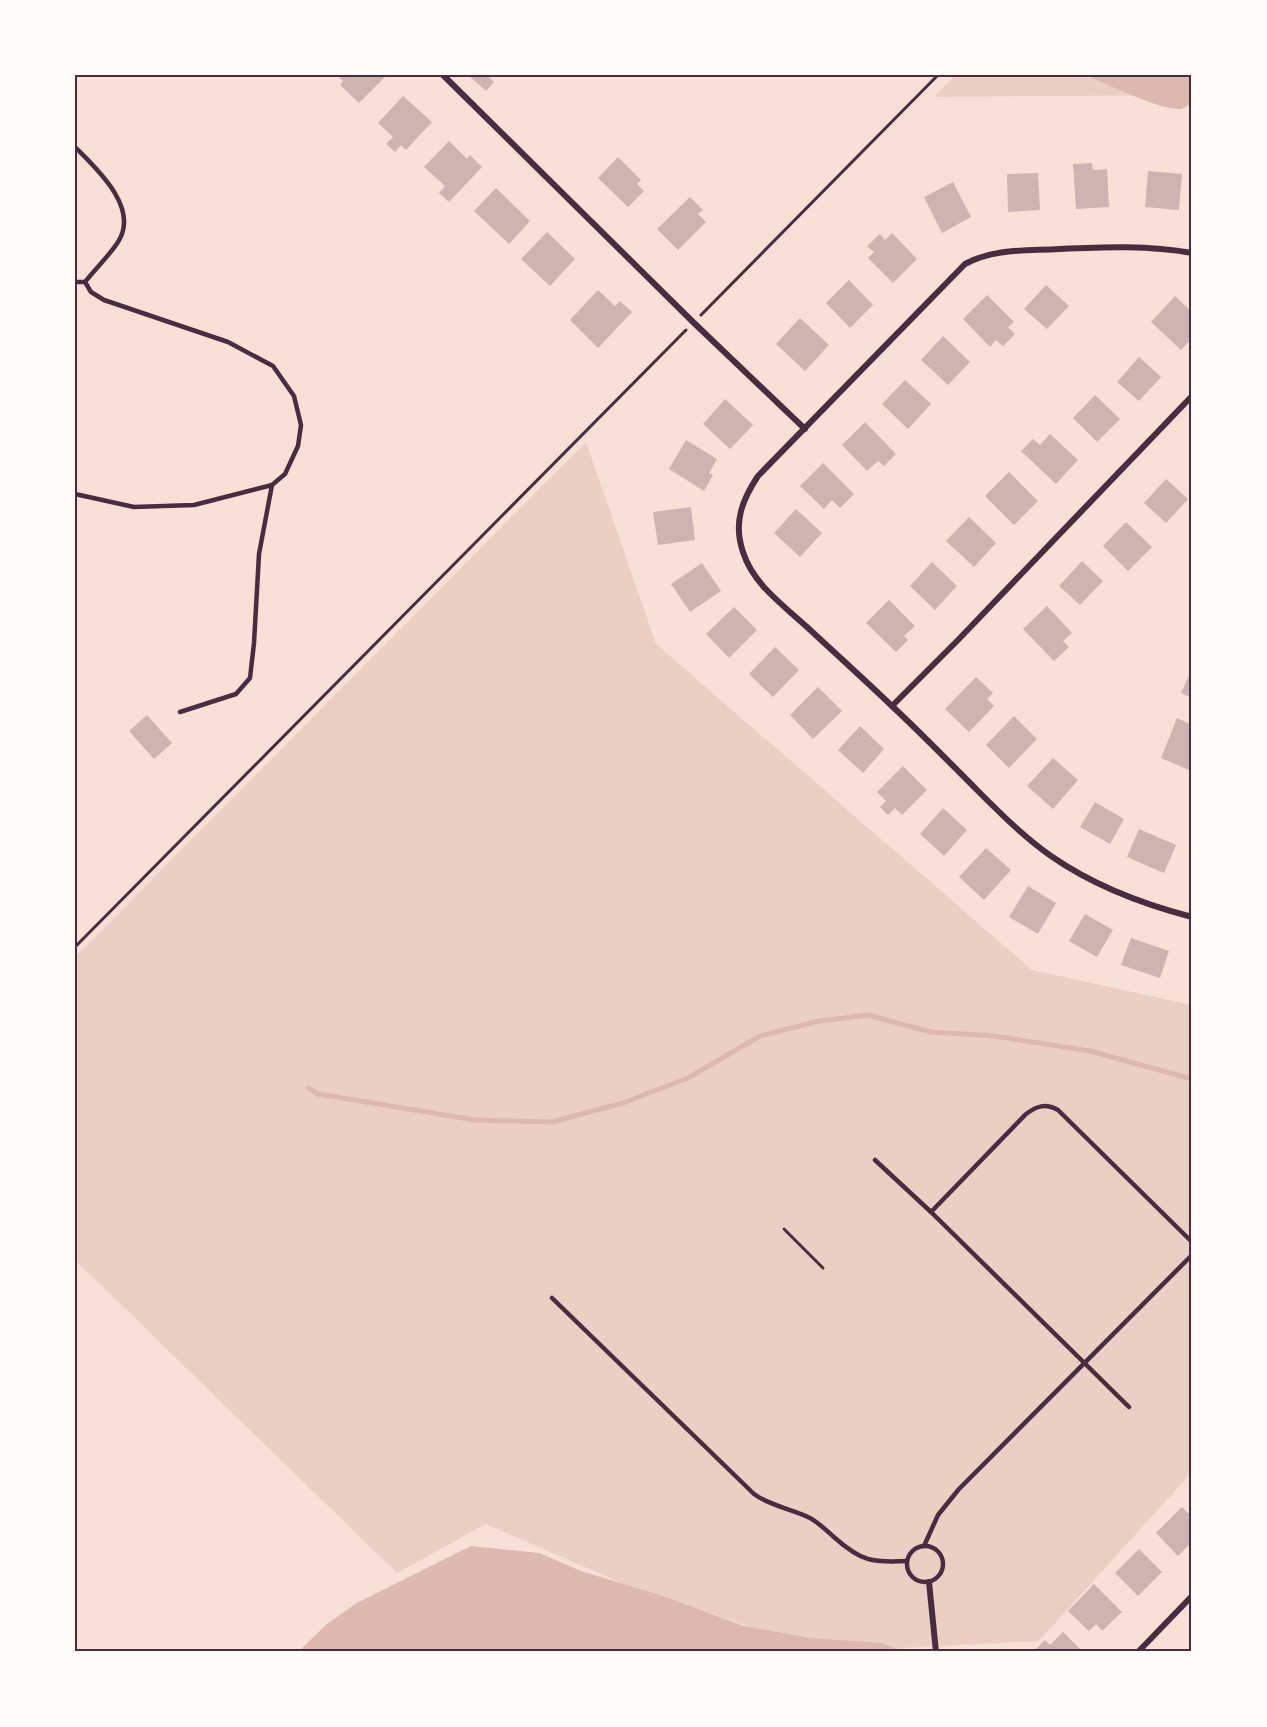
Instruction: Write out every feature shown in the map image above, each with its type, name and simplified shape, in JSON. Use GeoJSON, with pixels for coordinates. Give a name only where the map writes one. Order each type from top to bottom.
{"type":"FeatureCollection","features":[{"type":"Feature","properties":{"kind":"street"},"geometry":{"type":"LineString","coordinates":[[443,75],[693,322],[805,429]]}},
{"type":"Feature","properties":{"kind":"street"},"geometry":{"type":"LineString","coordinates":[[1192,253],[1143,246],[992,253],[973,260],[951,277],[758,476],[748,492],[738,524],[739,538],[749,567],[768,591],[892,706],[1005,818],[1052,857],[1073,870],[1120,894],[1161,909],[1192,917]]}},
{"type":"Feature","properties":{"kind":"street"},"geometry":{"type":"LineString","coordinates":[[892,706],[1192,396]]}},
{"type":"Feature","properties":{"kind":"street"},"geometry":{"type":"LineString","coordinates":[[929,1582],[936,1652]]}},
{"type":"Feature","properties":{"kind":"street"},"geometry":{"type":"LineString","coordinates":[[1138,1652],[1192,1596]]}},
{"type":"Feature","properties":{"kind":"lane"},"geometry":{"type":"LineString","coordinates":[[75,147],[119,199],[124,216],[119,240],[85,282]]}},
{"type":"Feature","properties":{"kind":"lane"},"geometry":{"type":"LineString","coordinates":[[75,282],[85,282]]}},
{"type":"Feature","properties":{"kind":"lane"},"geometry":{"type":"LineString","coordinates":[[75,494],[134,507],[194,505],[272,485],[285,474],[298,446],[301,425],[294,396],[273,366],[228,342],[104,300],[91,292],[85,282]]}},
{"type":"Feature","properties":{"kind":"lane"},"geometry":{"type":"LineString","coordinates":[[180,712],[236,694],[250,678],[259,554],[272,485]]}},
{"type":"Feature","properties":{"kind":"lane"},"geometry":{"type":"LineString","coordinates":[[931,1212],[1026,1114],[1038,1106],[1045,1106],[1058,1110],[1192,1242]]}},
{"type":"Feature","properties":{"kind":"lane"},"geometry":{"type":"LineString","coordinates":[[875,1160],[1129,1407]]}},
{"type":"Feature","properties":{"kind":"lane"},"geometry":{"type":"LineString","coordinates":[[924,1546],[946,1503],[1192,1255]]}},
{"type":"Feature","properties":{"kind":"lane"},"geometry":{"type":"LineString","coordinates":[[552,1298],[761,1500],[796,1511],[816,1521],[846,1548],[864,1559],[883,1563],[907,1561]]}},
{"type":"Feature","properties":{"kind":"lane"},"geometry":{"type":"LineString","coordinates":[[924,1546],[936,1549],[943,1558],[944,1565],[940,1576],[929,1582],[912,1578],[907,1561],[912,1551],[924,1546]]}},
{"type":"Feature","properties":{"kind":"path"},"geometry":{"type":"LineString","coordinates":[[75,947],[938,75]]}},
{"type":"Feature","properties":{"kind":"path"},"geometry":{"type":"LineString","coordinates":[[784,1229],[823,1268]]}},
{"type":"Feature","properties":{"kind":"shaded area"},"geometry":{"type":"Polygon","coordinates":[[[955,75],[1192,75],[1192,95],[934,97],[955,75]]]}},
{"type":"Feature","properties":{"kind":"shaded area"},"geometry":{"type":"Polygon","coordinates":[[[1086,75],[1192,75],[1192,103],[1180,109],[1171,108],[1133,96],[1086,75]]]}},
{"type":"Feature","properties":{"kind":"shaded area"},"geometry":{"type":"Polygon","coordinates":[[[586,442],[656,644],[1032,970],[1192,1005],[1192,1472],[1039,1641],[826,1652],[628,1586],[486,1524],[397,1573],[75,1260],[75,957],[586,442]]]}},
{"type":"Feature","properties":{"kind":"shaded area"},"geometry":{"type":"Polygon","coordinates":[[[471,1546],[539,1553],[581,1571],[663,1596],[744,1626],[810,1638],[882,1643],[905,1652],[298,1652],[326,1625],[355,1604],[471,1546]]]}},
{"type":"Feature","properties":{"kind":"building"},"geometry":{"type":"Polygon","coordinates":[[[337,75],[386,76],[359,103],[340,85],[343,81],[337,75]]]}},
{"type":"Feature","properties":{"kind":"building"},"geometry":{"type":"Polygon","coordinates":[[[468,75],[487,75],[494,82],[486,91],[468,75]]]}},
{"type":"Feature","properties":{"kind":"building"},"geometry":{"type":"Polygon","coordinates":[[[403,96],[432,122],[406,150],[401,145],[395,152],[386,144],[393,137],[378,123],[403,96]]]}},
{"type":"Feature","properties":{"kind":"building"},"geometry":{"type":"Polygon","coordinates":[[[449,141],[467,159],[470,155],[482,167],[449,202],[439,193],[445,186],[424,167],[449,141]]]}},
{"type":"Feature","properties":{"kind":"building"},"geometry":{"type":"Polygon","coordinates":[[[618,157],[641,180],[637,184],[644,191],[628,207],[598,178],[618,157]]]}},
{"type":"Feature","properties":{"kind":"building"},"geometry":{"type":"Polygon","coordinates":[[[1092,163],[1093,170],[1107,169],[1109,207],[1076,209],[1073,164],[1092,163]]]}},
{"type":"Feature","properties":{"kind":"building"},"geometry":{"type":"Polygon","coordinates":[[[1148,171],[1182,174],[1179,210],[1145,207],[1148,171]]]}},
{"type":"Feature","properties":{"kind":"building"},"geometry":{"type":"Polygon","coordinates":[[[1038,173],[1040,210],[1008,212],[1007,174],[1038,173]]]}},
{"type":"Feature","properties":{"kind":"building"},"geometry":{"type":"Polygon","coordinates":[[[953,182],[971,217],[942,233],[924,197],[953,182]]]}},
{"type":"Feature","properties":{"kind":"building"},"geometry":{"type":"Polygon","coordinates":[[[496,188],[530,221],[509,244],[474,211],[496,188]]]}},
{"type":"Feature","properties":{"kind":"building"},"geometry":{"type":"Polygon","coordinates":[[[690,197],[703,210],[698,214],[706,222],[678,250],[657,229],[690,197]]]}},
{"type":"Feature","properties":{"kind":"building"},"geometry":{"type":"Polygon","coordinates":[[[547,232],[575,259],[550,286],[521,259],[547,232]]]}},
{"type":"Feature","properties":{"kind":"building"},"geometry":{"type":"Polygon","coordinates":[[[892,233],[917,259],[893,283],[868,258],[874,252],[867,246],[880,234],[885,240],[892,233]]]}},
{"type":"Feature","properties":{"kind":"building"},"geometry":{"type":"Polygon","coordinates":[[[849,280],[873,305],[850,328],[826,303],[849,280]]]}},
{"type":"Feature","properties":{"kind":"building"},"geometry":{"type":"Polygon","coordinates":[[[1046,285],[1069,306],[1047,329],[1024,309],[1046,285]]]}},
{"type":"Feature","properties":{"kind":"building"},"geometry":{"type":"Polygon","coordinates":[[[598,290],[615,306],[620,301],[632,312],[598,348],[570,320],[598,290]]]}},
{"type":"Feature","properties":{"kind":"building"},"geometry":{"type":"Polygon","coordinates":[[[987,295],[1014,322],[1008,327],[1015,334],[1003,346],[996,340],[990,347],[963,319],[987,295]]]}},
{"type":"Feature","properties":{"kind":"building"},"geometry":{"type":"Polygon","coordinates":[[[1175,296],[1192,312],[1192,338],[1181,350],[1151,322],[1175,296]]]}},
{"type":"Feature","properties":{"kind":"building"},"geometry":{"type":"Polygon","coordinates":[[[800,318],[829,345],[805,371],[776,344],[800,318]]]}},
{"type":"Feature","properties":{"kind":"building"},"geometry":{"type":"Polygon","coordinates":[[[943,336],[970,362],[948,385],[921,360],[943,336]]]}},
{"type":"Feature","properties":{"kind":"building"},"geometry":{"type":"Polygon","coordinates":[[[1139,357],[1161,377],[1139,401],[1117,382],[1139,357]]]}},
{"type":"Feature","properties":{"kind":"building"},"geometry":{"type":"Polygon","coordinates":[[[905,380],[931,404],[908,429],[882,404],[905,380]]]}},
{"type":"Feature","properties":{"kind":"building"},"geometry":{"type":"Polygon","coordinates":[[[1095,395],[1120,419],[1097,442],[1073,418],[1095,395]]]}},
{"type":"Feature","properties":{"kind":"building"},"geometry":{"type":"Polygon","coordinates":[[[725,399],[753,425],[730,449],[703,424],[725,399]]]}},
{"type":"Feature","properties":{"kind":"building"},"geometry":{"type":"Polygon","coordinates":[[[865,422],[896,454],[884,466],[878,461],[867,471],[842,445],[865,422]]]}},
{"type":"Feature","properties":{"kind":"building"},"geometry":{"type":"Polygon","coordinates":[[[1050,434],[1078,460],[1056,484],[1021,451],[1033,439],[1040,445],[1050,434]]]}},
{"type":"Feature","properties":{"kind":"building"},"geometry":{"type":"Polygon","coordinates":[[[686,440],[717,459],[709,473],[713,475],[704,491],[669,469],[686,440]]]}},
{"type":"Feature","properties":{"kind":"building"},"geometry":{"type":"Polygon","coordinates":[[[823,463],[854,494],[840,508],[832,500],[824,509],[800,486],[823,463]]]}},
{"type":"Feature","properties":{"kind":"building"},"geometry":{"type":"Polygon","coordinates":[[[1009,472],[1038,501],[1014,525],[985,496],[1009,472]]]}},
{"type":"Feature","properties":{"kind":"building"},"geometry":{"type":"Polygon","coordinates":[[[1166,479],[1188,499],[1166,523],[1144,503],[1166,479]]]}},
{"type":"Feature","properties":{"kind":"building"},"geometry":{"type":"Polygon","coordinates":[[[691,507],[695,540],[658,545],[653,512],[691,507]]]}},
{"type":"Feature","properties":{"kind":"building"},"geometry":{"type":"Polygon","coordinates":[[[796,509],[822,533],[800,557],[774,533],[796,509]]]}},
{"type":"Feature","properties":{"kind":"building"},"geometry":{"type":"Polygon","coordinates":[[[969,517],[996,543],[974,567],[946,541],[969,517]]]}},
{"type":"Feature","properties":{"kind":"building"},"geometry":{"type":"Polygon","coordinates":[[[1126,522],[1152,547],[1128,571],[1103,546],[1126,522]]]}},
{"type":"Feature","properties":{"kind":"building"},"geometry":{"type":"Polygon","coordinates":[[[1082,561],[1103,581],[1080,605],[1059,586],[1082,561]]]}},
{"type":"Feature","properties":{"kind":"building"},"geometry":{"type":"Polygon","coordinates":[[[932,562],[957,586],[935,610],[910,586],[932,562]]]}},
{"type":"Feature","properties":{"kind":"building"},"geometry":{"type":"Polygon","coordinates":[[[702,563],[721,591],[690,612],[671,584],[702,563]]]}},
{"type":"Feature","properties":{"kind":"building"},"geometry":{"type":"Polygon","coordinates":[[[889,600],[915,626],[904,636],[908,640],[896,652],[866,623],[889,600]]]}},
{"type":"Feature","properties":{"kind":"building"},"geometry":{"type":"Polygon","coordinates":[[[1047,606],[1072,633],[1063,641],[1069,647],[1054,661],[1023,629],[1047,606]]]}},
{"type":"Feature","properties":{"kind":"building"},"geometry":{"type":"Polygon","coordinates":[[[734,607],[757,630],[729,658],[706,634],[734,607]]]}},
{"type":"Feature","properties":{"kind":"building"},"geometry":{"type":"Polygon","coordinates":[[[775,647],[799,670],[773,697],[749,674],[775,647]]]}},
{"type":"Feature","properties":{"kind":"building"},"geometry":{"type":"Polygon","coordinates":[[[1192,669],[1192,698],[1181,693],[1192,669]]]}},
{"type":"Feature","properties":{"kind":"building"},"geometry":{"type":"Polygon","coordinates":[[[976,677],[993,693],[987,699],[994,706],[969,732],[945,709],[976,677]]]}},
{"type":"Feature","properties":{"kind":"building"},"geometry":{"type":"Polygon","coordinates":[[[818,687],[842,711],[813,739],[790,715],[818,687]]]}},
{"type":"Feature","properties":{"kind":"building"},"geometry":{"type":"Polygon","coordinates":[[[147,715],[172,743],[154,759],[129,731],[147,715]]]}},
{"type":"Feature","properties":{"kind":"building"},"geometry":{"type":"Polygon","coordinates":[[[1014,716],[1037,739],[1009,768],[986,745],[1014,716]]]}},
{"type":"Feature","properties":{"kind":"building"},"geometry":{"type":"Polygon","coordinates":[[[1177,718],[1192,725],[1192,763],[1189,770],[1161,758],[1177,718]]]}},
{"type":"Feature","properties":{"kind":"building"},"geometry":{"type":"Polygon","coordinates":[[[860,726],[884,749],[863,773],[838,750],[860,726]]]}},
{"type":"Feature","properties":{"kind":"building"},"geometry":{"type":"Polygon","coordinates":[[[1053,758],[1078,780],[1053,809],[1027,786],[1053,758]]]}},
{"type":"Feature","properties":{"kind":"building"},"geometry":{"type":"Polygon","coordinates":[[[903,766],[927,790],[902,815],[895,808],[888,815],[880,807],[886,801],[877,792],[903,766]]]}},
{"type":"Feature","properties":{"kind":"building"},"geometry":{"type":"Polygon","coordinates":[[[1095,802],[1124,819],[1110,844],[1080,827],[1095,802]]]}},
{"type":"Feature","properties":{"kind":"building"},"geometry":{"type":"Polygon","coordinates":[[[943,808],[967,830],[944,856],[920,834],[943,808]]]}},
{"type":"Feature","properties":{"kind":"building"},"geometry":{"type":"Polygon","coordinates":[[[1139,829],[1176,845],[1164,873],[1127,857],[1139,829]]]}},
{"type":"Feature","properties":{"kind":"building"},"geometry":{"type":"Polygon","coordinates":[[[986,848],[1011,870],[984,900],[959,877],[986,848]]]}},
{"type":"Feature","properties":{"kind":"building"},"geometry":{"type":"Polygon","coordinates":[[[1028,886],[1056,903],[1038,934],[1009,917],[1028,886]]]}},
{"type":"Feature","properties":{"kind":"building"},"geometry":{"type":"Polygon","coordinates":[[[1085,914],[1113,930],[1097,957],[1069,941],[1085,914]]]}},
{"type":"Feature","properties":{"kind":"building"},"geometry":{"type":"Polygon","coordinates":[[[1131,938],[1169,951],[1160,978],[1121,965],[1131,938]]]}},
{"type":"Feature","properties":{"kind":"building"},"geometry":{"type":"Polygon","coordinates":[[[1182,1507],[1192,1517],[1192,1542],[1178,1556],[1156,1533],[1182,1507]]]}},
{"type":"Feature","properties":{"kind":"building"},"geometry":{"type":"Polygon","coordinates":[[[1139,1549],[1162,1572],[1138,1596],[1115,1573],[1139,1549]]]}},
{"type":"Feature","properties":{"kind":"building"},"geometry":{"type":"Polygon","coordinates":[[[1094,1584],[1122,1612],[1102,1631],[1096,1624],[1089,1631],[1068,1611],[1094,1584]]]}},
{"type":"Feature","properties":{"kind":"building"},"geometry":{"type":"Polygon","coordinates":[[[1063,1632],[1083,1652],[1038,1652],[1035,1650],[1045,1640],[1050,1645],[1063,1632]]]}},
{"type":"Feature","properties":{"kind":"waterway"},"geometry":{"type":"LineString","coordinates":[[308,1088],[318,1094],[475,1120],[552,1122],[623,1103],[688,1078],[760,1036],[819,1021],[868,1015],[931,1032],[994,1036],[1090,1051],[1192,1079]]}}]}
